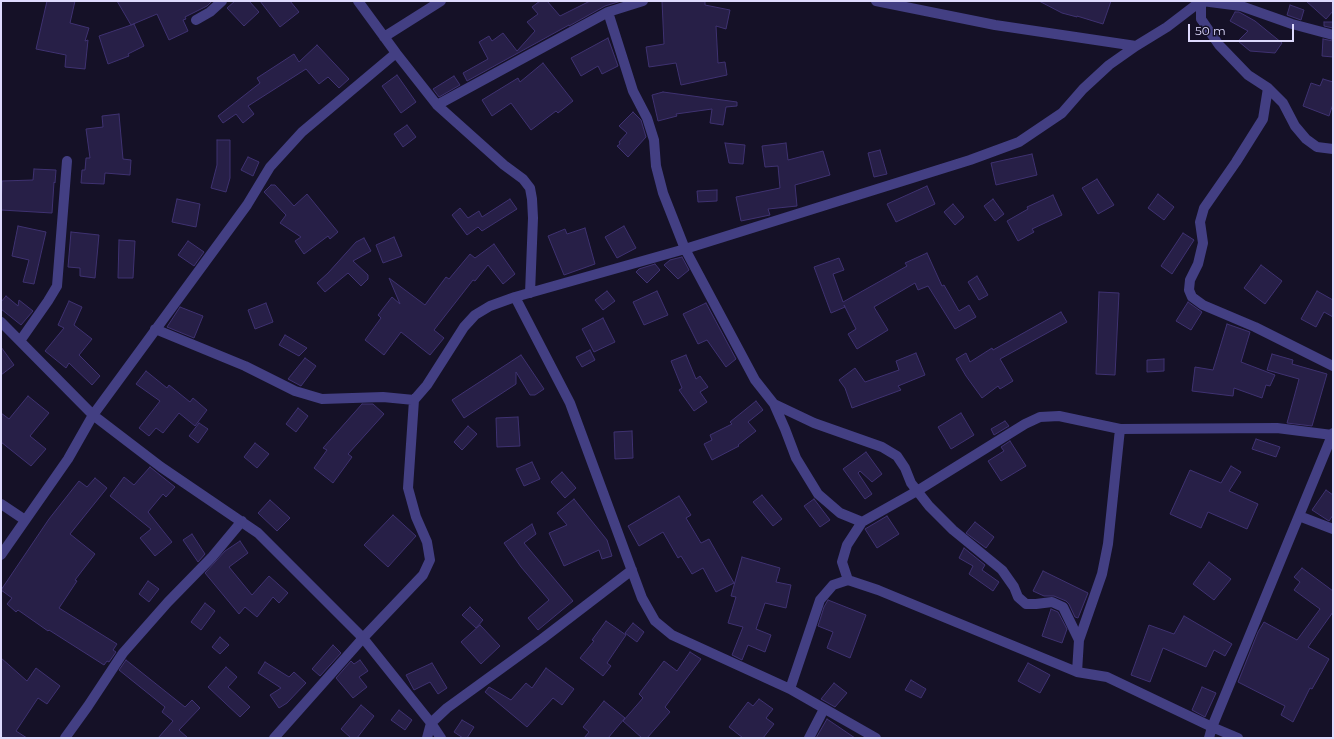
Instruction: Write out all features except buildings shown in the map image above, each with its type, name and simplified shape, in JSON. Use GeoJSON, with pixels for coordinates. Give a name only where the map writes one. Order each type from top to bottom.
{"type":"FeatureCollection","features":[{"type":"Feature","properties":{"kind":"street"},"geometry":{"type":"LineString","coordinates":[[196,20],[210,12],[222,1]]}},
{"type":"Feature","properties":{"kind":"street"},"geometry":{"type":"LineString","coordinates":[[358,1],[437,105],[504,165],[523,179],[530,188],[533,218],[530,293]]}},
{"type":"Feature","properties":{"kind":"street"},"geometry":{"type":"LineString","coordinates":[[384,37],[441,1]]}},
{"type":"Feature","properties":{"kind":"street"},"geometry":{"type":"LineString","coordinates":[[437,105],[608,12],[643,1]]}},
{"type":"Feature","properties":{"kind":"street"},"geometry":{"type":"LineString","coordinates":[[876,1],[995,25],[1136,46]]}},
{"type":"Feature","properties":{"kind":"street"},"geometry":{"type":"LineString","coordinates":[[274,738],[363,638],[423,575],[430,560],[427,542],[416,517],[408,488],[414,400],[427,385],[464,327],[475,315],[490,306],[516,297],[685,249],[970,160],[1019,142],[1062,113],[1083,89],[1109,65],[1167,27],[1201,1],[1201,19],[1219,45],[1248,75],[1268,88],[1283,102],[1295,126],[1306,139],[1317,147],[1333,149]]}},
{"type":"Feature","properties":{"kind":"street"},"geometry":{"type":"LineString","coordinates":[[1202,1],[1241,6],[1292,24],[1333,34]]}},
{"type":"Feature","properties":{"kind":"street"},"geometry":{"type":"LineString","coordinates":[[608,12],[633,91],[648,118],[654,140],[656,166],[662,193],[685,249],[754,380],[774,404],[796,458],[818,494],[840,514],[862,522]]}},
{"type":"Feature","properties":{"kind":"street"},"geometry":{"type":"LineString","coordinates":[[1,555],[68,460],[93,415],[247,205],[270,167],[302,132],[396,53]]}},
{"type":"Feature","properties":{"kind":"street"},"geometry":{"type":"LineString","coordinates":[[1268,88],[1263,119],[1236,162],[1204,208],[1200,222],[1203,243],[1198,264],[1190,280],[1189,290],[1192,297],[1203,305],[1255,327],[1333,366]]}},
{"type":"Feature","properties":{"kind":"street"},"geometry":{"type":"LineString","coordinates":[[20,341],[48,302],[56,286],[67,161]]}},
{"type":"Feature","properties":{"kind":"street"},"geometry":{"type":"LineString","coordinates":[[516,297],[570,403],[642,598],[655,621],[672,635],[790,689],[876,738]]}},
{"type":"Feature","properties":{"kind":"street"},"geometry":{"type":"LineString","coordinates":[[1,322],[93,415],[161,467],[258,533],[363,638],[431,723],[441,738]]}},
{"type":"Feature","properties":{"kind":"street"},"geometry":{"type":"LineString","coordinates":[[155,329],[245,366],[295,391],[322,399],[383,397],[414,400]]}},
{"type":"Feature","properties":{"kind":"street"},"geometry":{"type":"LineString","coordinates":[[774,404],[814,423],[882,447],[897,456],[905,468],[911,483],[928,506],[953,530],[1002,570],[1014,587],[1018,597],[1026,604],[1052,602],[1063,607],[1079,640]]}},
{"type":"Feature","properties":{"kind":"street"},"geometry":{"type":"LineString","coordinates":[[848,580],[842,562],[847,545],[862,522],[1025,424],[1040,417],[1059,416],[1120,428],[1277,428],[1333,434],[1212,727],[1209,738]]}},
{"type":"Feature","properties":{"kind":"street"},"geometry":{"type":"LineString","coordinates":[[1077,672],[1079,640],[1102,574],[1107,552],[1120,428]]}},
{"type":"Feature","properties":{"kind":"street"},"geometry":{"type":"LineString","coordinates":[[1,504],[25,520]]}},
{"type":"Feature","properties":{"kind":"street"},"geometry":{"type":"LineString","coordinates":[[1299,516],[1333,529]]}},
{"type":"Feature","properties":{"kind":"street"},"geometry":{"type":"LineString","coordinates":[[65,738],[123,653],[168,602],[212,557],[242,521]]}},
{"type":"Feature","properties":{"kind":"street"},"geometry":{"type":"LineString","coordinates":[[427,738],[431,723],[447,708],[542,639],[632,570]]}},
{"type":"Feature","properties":{"kind":"street"},"geometry":{"type":"LineString","coordinates":[[790,689],[820,600],[833,585],[848,580],[878,590],[1077,672],[1108,677],[1238,738]]}},
{"type":"Feature","properties":{"kind":"street"},"geometry":{"type":"LineString","coordinates":[[809,738],[824,709]]}}]}
